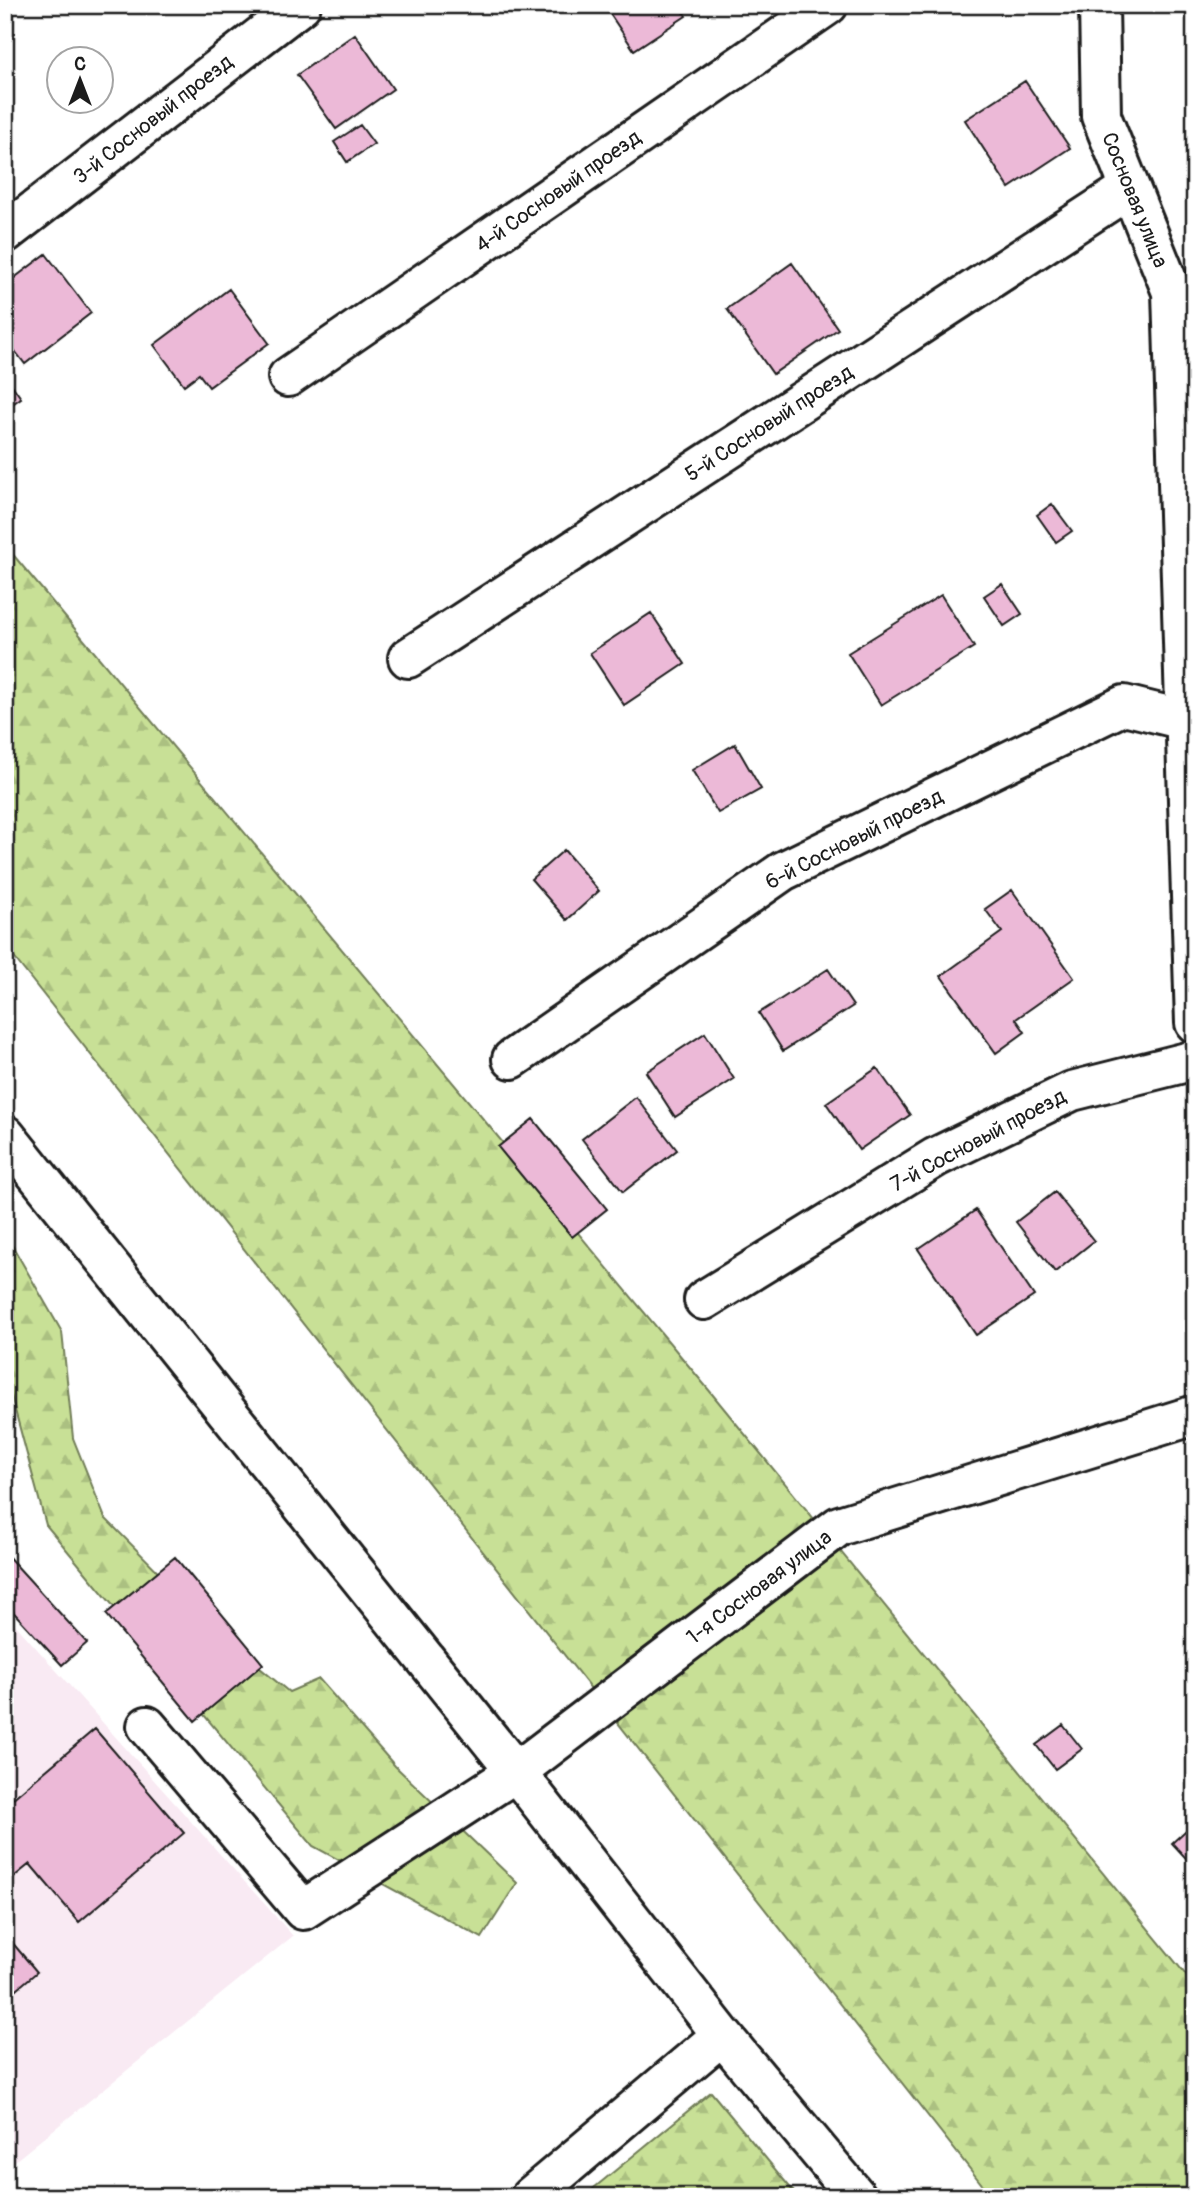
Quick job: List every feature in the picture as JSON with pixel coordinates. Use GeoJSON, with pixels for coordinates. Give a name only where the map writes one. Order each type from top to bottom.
{"type":"FeatureCollection","features":[{"type":"Feature","properties":{"kind":"street","name":"3-й Сосновый проезд"},"geometry":{"type":"LineString","coordinates":[[5,233],[301,5]]}},
{"type":"Feature","properties":{"kind":"street","name":"4-й Сосновый проезд"},"geometry":{"type":"LineString","coordinates":[[288,377],[828,5]]}},
{"type":"Feature","properties":{"kind":"street","name":"Сосновая улица"},"geometry":{"type":"LineString","coordinates":[[1095,15],[1101,116],[1172,292],[1185,399],[1185,720],[1195,1023]]}},
{"type":"Feature","properties":{"kind":"street","name":"5-й Сосновый проезд"},"geometry":{"type":"LineString","coordinates":[[408,658],[1130,188]]}},
{"type":"Feature","properties":{"kind":"street","name":"6-й Сосновый проезд"},"geometry":{"type":"LineString","coordinates":[[512,1059],[783,871],[1124,705],[1185,720]]}},
{"type":"Feature","properties":{"kind":"street","name":"7-й Сосновый проезд"},"geometry":{"type":"LineString","coordinates":[[704,1300],[936,1157],[1072,1091],[1195,1060]]}},
{"type":"Feature","properties":{"kind":"street"},"geometry":{"type":"LineString","coordinates":[[5,1135],[516,1772],[722,2035],[857,2197]]}},
{"type":"Feature","properties":{"kind":"street","name":"1-я Сосновая улица"},"geometry":{"type":"LineString","coordinates":[[147,1726],[303,1910],[516,1772],[839,1526],[1195,1415]]}},
{"type":"Feature","properties":{"kind":"street"},"geometry":{"type":"LineString","coordinates":[[530,2197],[722,2035]]}},
{"type":"Feature","properties":{"kind":"shaded area"},"geometry":{"type":"Polygon","coordinates":[[[5,1613],[293,1936],[5,2169],[5,1613]]]}},
{"type":"Feature","properties":{"kind":"green space"},"geometry":{"type":"Polygon","coordinates":[[[5,545],[708,1389],[1195,1986],[1195,2197],[992,2197],[5,946],[5,545]]]}},
{"type":"Feature","properties":{"kind":"green space"},"geometry":{"type":"Polygon","coordinates":[[[5,1233],[62,1332],[73,1438],[105,1518],[225,1639],[289,1692],[319,1679],[395,1766],[517,1883],[482,1938],[313,1846],[46,1525],[5,1373],[5,1233]]]}},
{"type":"Feature","properties":{"kind":"green space"},"geometry":{"type":"Polygon","coordinates":[[[711,2092],[798,2197],[583,2197],[711,2092]]]}},
{"type":"Feature","properties":{"kind":"building"},"geometry":{"type":"Polygon","coordinates":[[[604,5],[679,5],[686,16],[634,50],[604,5]]]}},
{"type":"Feature","properties":{"kind":"building"},"geometry":{"type":"Polygon","coordinates":[[[355,34],[393,89],[336,129],[297,75],[355,34]]]}},
{"type":"Feature","properties":{"kind":"building"},"geometry":{"type":"Polygon","coordinates":[[[1025,81],[1070,148],[1009,188],[965,120],[1025,81]]]}},
{"type":"Feature","properties":{"kind":"building"},"geometry":{"type":"Polygon","coordinates":[[[360,125],[374,144],[347,162],[334,142],[360,125]]]}},
{"type":"Feature","properties":{"kind":"building"},"geometry":{"type":"Polygon","coordinates":[[[46,254],[91,313],[25,364],[5,338],[5,315],[9,312],[5,307],[5,285],[46,254]]]}},
{"type":"Feature","properties":{"kind":"building"},"geometry":{"type":"Polygon","coordinates":[[[792,263],[838,329],[773,374],[727,309],[792,263]]]}},
{"type":"Feature","properties":{"kind":"building"},"geometry":{"type":"Polygon","coordinates":[[[229,289],[269,343],[209,387],[199,374],[184,385],[154,345],[229,289]]]}},
{"type":"Feature","properties":{"kind":"building"},"geometry":{"type":"Polygon","coordinates":[[[5,375],[21,398],[5,409],[5,375]]]}},
{"type":"Feature","properties":{"kind":"building"},"geometry":{"type":"Polygon","coordinates":[[[1052,504],[1072,531],[1056,542],[1037,515],[1052,504]]]}},
{"type":"Feature","properties":{"kind":"building"},"geometry":{"type":"Polygon","coordinates":[[[1002,584],[1022,614],[1004,626],[984,596],[1002,584]]]}},
{"type":"Feature","properties":{"kind":"building"},"geometry":{"type":"Polygon","coordinates":[[[941,595],[974,647],[881,705],[848,653],[941,595]]]}},
{"type":"Feature","properties":{"kind":"building"},"geometry":{"type":"Polygon","coordinates":[[[651,613],[685,664],[624,705],[590,653],[651,613]]]}},
{"type":"Feature","properties":{"kind":"building"},"geometry":{"type":"Polygon","coordinates":[[[735,744],[761,789],[718,813],[692,770],[735,744]]]}},
{"type":"Feature","properties":{"kind":"building"},"geometry":{"type":"Polygon","coordinates":[[[564,850],[599,891],[567,920],[531,879],[564,850]]]}},
{"type":"Feature","properties":{"kind":"building"},"geometry":{"type":"Polygon","coordinates":[[[1012,890],[1074,978],[1016,1019],[1025,1032],[996,1053],[941,976],[1002,932],[985,909],[1012,890]]]}},
{"type":"Feature","properties":{"kind":"building"},"geometry":{"type":"Polygon","coordinates":[[[828,969],[853,1006],[783,1051],[759,1013],[828,969]]]}},
{"type":"Feature","properties":{"kind":"building"},"geometry":{"type":"Polygon","coordinates":[[[705,1033],[734,1079],[675,1117],[646,1072],[705,1033]]]}},
{"type":"Feature","properties":{"kind":"building"},"geometry":{"type":"Polygon","coordinates":[[[877,1068],[910,1115],[859,1150],[826,1103],[877,1068]]]}},
{"type":"Feature","properties":{"kind":"building"},"geometry":{"type":"Polygon","coordinates":[[[636,1097],[677,1150],[623,1192],[582,1139],[636,1097]]]}},
{"type":"Feature","properties":{"kind":"building"},"geometry":{"type":"Polygon","coordinates":[[[533,1119],[607,1209],[572,1237],[498,1147],[533,1119]]]}},
{"type":"Feature","properties":{"kind":"building"},"geometry":{"type":"Polygon","coordinates":[[[1055,1192],[1094,1241],[1055,1272],[1016,1222],[1055,1192]]]}},
{"type":"Feature","properties":{"kind":"building"},"geometry":{"type":"Polygon","coordinates":[[[976,1210],[1034,1296],[976,1335],[918,1249],[976,1210]]]}},
{"type":"Feature","properties":{"kind":"building"},"geometry":{"type":"Polygon","coordinates":[[[5,1553],[87,1643],[62,1665],[5,1603],[5,1553]]]}},
{"type":"Feature","properties":{"kind":"building"},"geometry":{"type":"Polygon","coordinates":[[[175,1557],[263,1664],[195,1721],[106,1614],[175,1557]]]}},
{"type":"Feature","properties":{"kind":"building"},"geometry":{"type":"Polygon","coordinates":[[[1063,1725],[1082,1749],[1055,1769],[1036,1745],[1063,1725]]]}},
{"type":"Feature","properties":{"kind":"building"},"geometry":{"type":"Polygon","coordinates":[[[95,1729],[184,1833],[79,1922],[30,1864],[5,1884],[5,1847],[10,1843],[5,1838],[5,1805],[95,1729]]]}},
{"type":"Feature","properties":{"kind":"building"},"geometry":{"type":"Polygon","coordinates":[[[1195,1822],[1195,1868],[1172,1843],[1195,1822]]]}},
{"type":"Feature","properties":{"kind":"building"},"geometry":{"type":"Polygon","coordinates":[[[5,1934],[37,1972],[5,1999],[5,1934]]]}}]}
